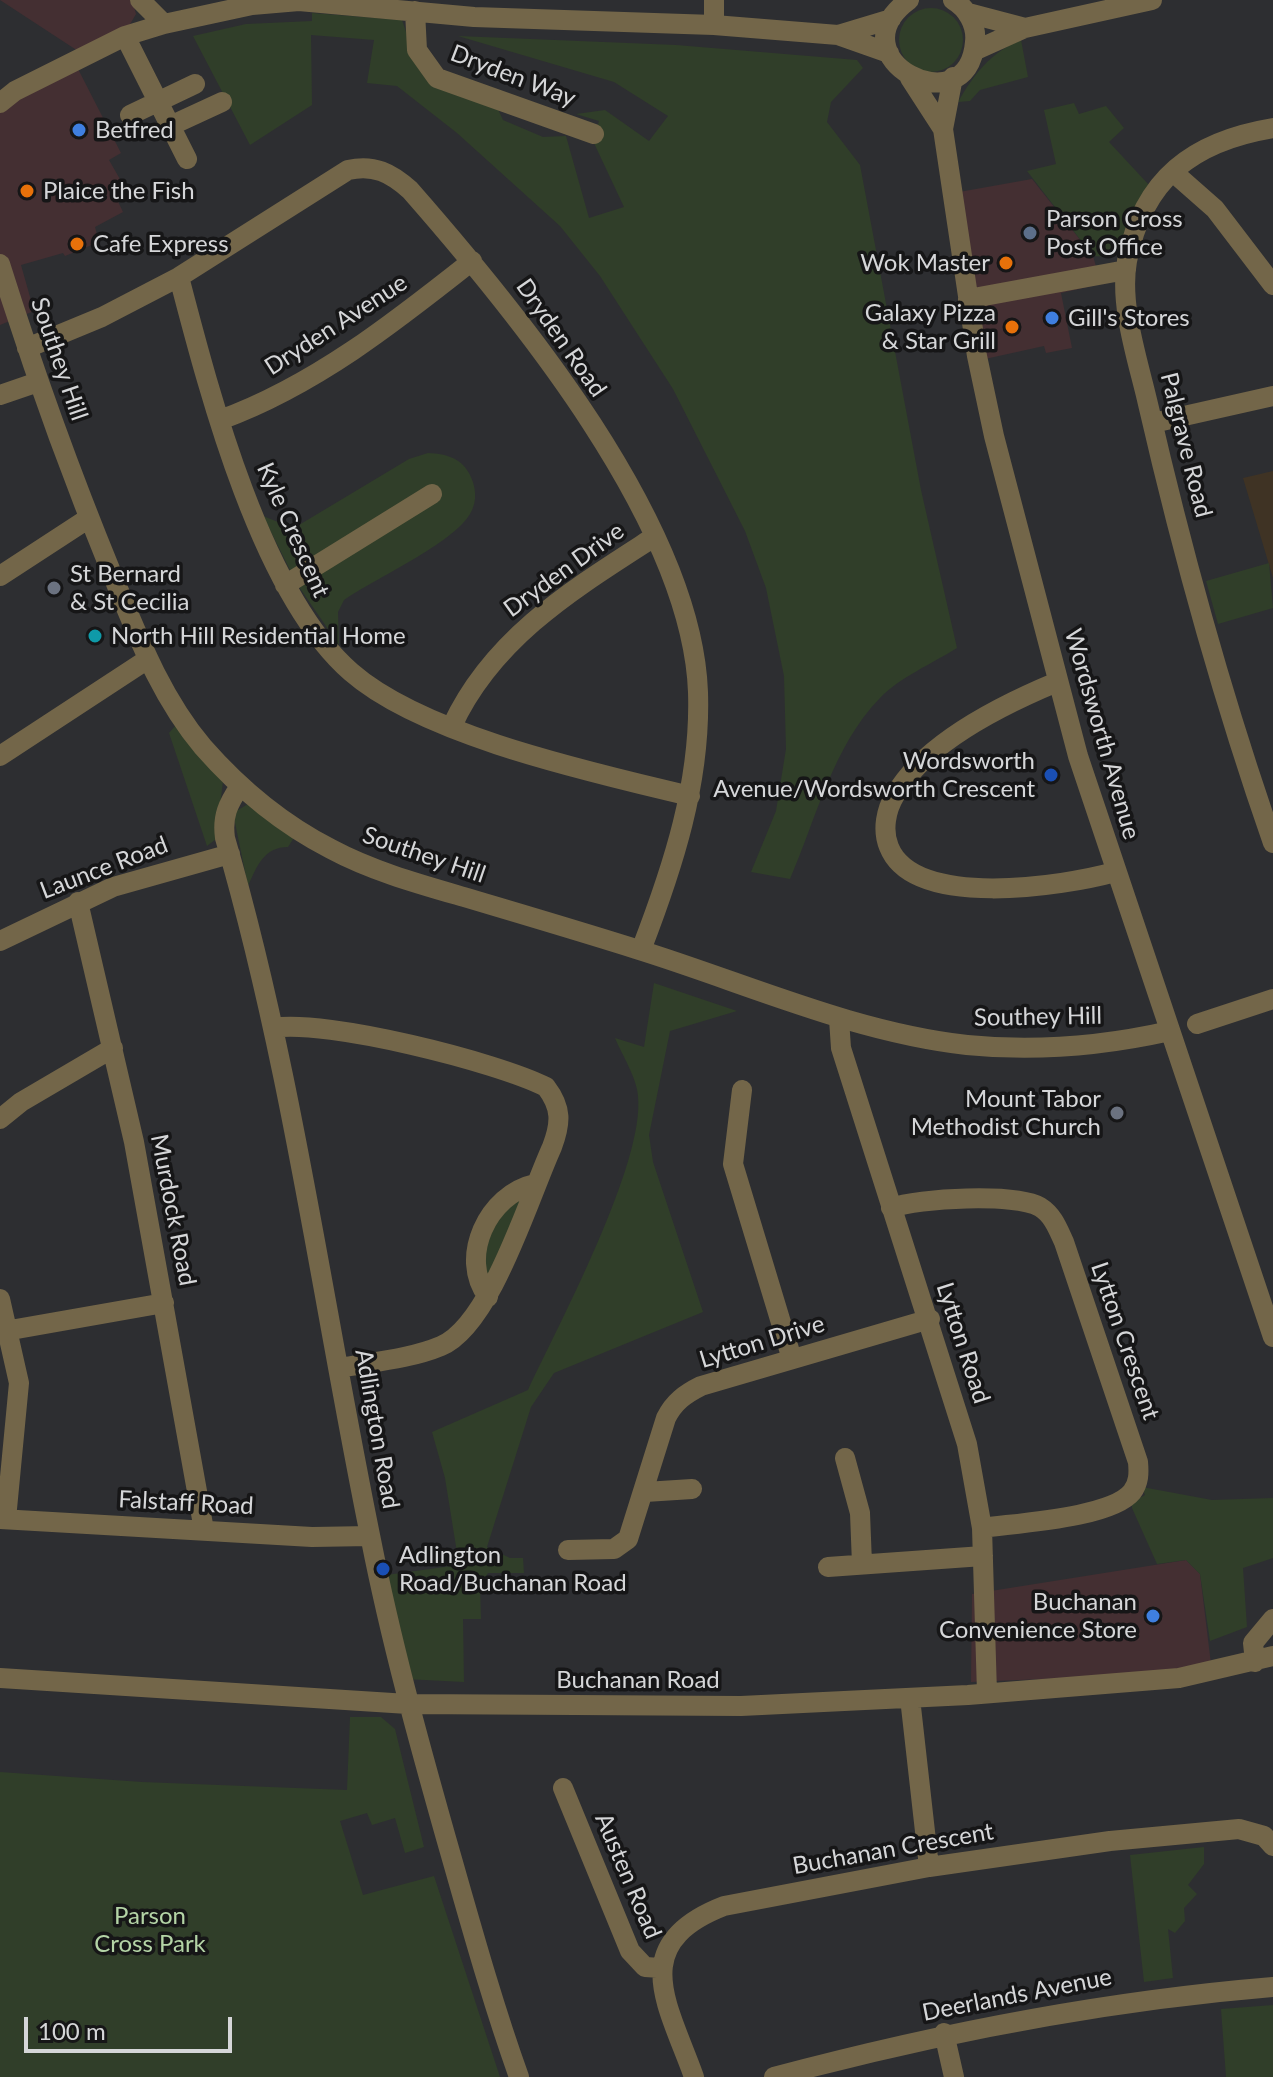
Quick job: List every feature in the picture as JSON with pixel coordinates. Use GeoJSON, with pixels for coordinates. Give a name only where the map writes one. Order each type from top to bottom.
{"type":"FeatureCollection","features":[{"type":"Feature","properties":{"kind":"street"},"geometry":{"type":"LineString","coordinates":[[140,0],[164,24]]}},
{"type":"Feature","properties":{"kind":"street"},"geometry":{"type":"LineString","coordinates":[[714,0],[714,25]]}},
{"type":"Feature","properties":{"kind":"street"},"geometry":{"type":"LineString","coordinates":[[974,51],[1025,28],[1152,0]]}},
{"type":"Feature","properties":{"kind":"street"},"geometry":{"type":"LineString","coordinates":[[5,96],[125,36],[164,24],[252,5],[299,1],[380,4],[415,11],[566,22],[714,25],[838,35],[889,53],[887,30],[901,6]]}},
{"type":"Feature","properties":{"kind":"street"},"geometry":{"type":"LineString","coordinates":[[838,35],[901,6]]}},
{"type":"Feature","properties":{"kind":"street"},"geometry":{"type":"LineString","coordinates":[[960,7],[1025,28]]}},
{"type":"Feature","properties":{"kind":"street"},"geometry":{"type":"LineString","coordinates":[[910,78],[939,82],[953,77],[968,64],[976,38],[960,7]]}},
{"type":"Feature","properties":{"kind":"street","name":"Dryden Way"},"geometry":{"type":"LineString","coordinates":[[415,11],[417,50],[437,78],[594,134]]}},
{"type":"Feature","properties":{"kind":"street"},"geometry":{"type":"LineString","coordinates":[[125,36],[187,159]]}},
{"type":"Feature","properties":{"kind":"street","name":"Wordsworth Avenue"},"geometry":{"type":"LineString","coordinates":[[889,53],[910,78],[943,129]]}},
{"type":"Feature","properties":{"kind":"street","name":"Wordsworth Avenue"},"geometry":{"type":"LineString","coordinates":[[953,77],[943,129],[968,299],[994,436],[1057,682],[1115,872],[1270,1315],[1273,1337]]}},
{"type":"Feature","properties":{"kind":"street"},"geometry":{"type":"LineString","coordinates":[[130,115],[195,84]]}},
{"type":"Feature","properties":{"kind":"street"},"geometry":{"type":"LineString","coordinates":[[170,126],[222,102]]}},
{"type":"Feature","properties":{"kind":"street","name":"Palgrave Road"},"geometry":{"type":"LineString","coordinates":[[1273,128],[1226,137],[1195,152],[1173,172],[1145,210],[1126,270],[1131,324],[1153,423],[1214,654],[1273,843]]}},
{"type":"Feature","properties":{"kind":"street","name":"Dryden Road"},"geometry":{"type":"LineString","coordinates":[[27,348],[102,317],[179,277],[270,223],[334,177],[363,167],[396,177],[472,261],[566,385],[628,485],[673,580],[694,656],[698,724],[690,796],[677,848],[641,950]]}},
{"type":"Feature","properties":{"kind":"street"},"geometry":{"type":"LineString","coordinates":[[1173,172],[1215,209],[1273,285]]}},
{"type":"Feature","properties":{"kind":"street","name":"Dryden Avenue"},"geometry":{"type":"LineString","coordinates":[[220,420],[295,385],[340,358],[472,261]]}},
{"type":"Feature","properties":{"kind":"street","name":"Southey Hill"},"geometry":{"type":"LineString","coordinates":[[0,264],[38,382],[89,518],[148,659],[179,716],[240,786],[306,834],[369,866],[641,950],[839,1019],[930,1039],[1019,1048],[1093,1045],[1170,1031]]}},
{"type":"Feature","properties":{"kind":"street"},"geometry":{"type":"LineString","coordinates":[[968,299],[1126,270]]}},
{"type":"Feature","properties":{"kind":"street","name":"Kyle Crescent"},"geometry":{"type":"LineString","coordinates":[[179,277],[220,420],[241,480],[285,585],[311,628],[353,674],[397,703],[452,726],[560,763],[690,796]]}},
{"type":"Feature","properties":{"kind":"street"},"geometry":{"type":"LineString","coordinates":[[0,395],[38,382]]}},
{"type":"Feature","properties":{"kind":"street"},"geometry":{"type":"LineString","coordinates":[[1153,423],[1273,396]]}},
{"type":"Feature","properties":{"kind":"street"},"geometry":{"type":"LineString","coordinates":[[285,585],[432,494]]}},
{"type":"Feature","properties":{"kind":"street"},"geometry":{"type":"LineString","coordinates":[[0,576],[89,518]]}},
{"type":"Feature","properties":{"kind":"street","name":"Dryden Drive"},"geometry":{"type":"LineString","coordinates":[[452,726],[484,672],[511,642],[558,600],[654,537]]}},
{"type":"Feature","properties":{"kind":"street"},"geometry":{"type":"LineString","coordinates":[[0,756],[148,659]]}},
{"type":"Feature","properties":{"kind":"street"},"geometry":{"type":"LineString","coordinates":[[1057,682],[1016,700],[950,740],[895,793],[888,811],[885,836],[899,865],[910,873],[950,884],[1021,888],[1115,872]]}},
{"type":"Feature","properties":{"kind":"street","name":"Adlington Road"},"geometry":{"type":"LineString","coordinates":[[240,786],[228,805],[223,822],[273,1028],[309,1199],[370,1536],[408,1704],[464,1901],[519,2077]]}},
{"type":"Feature","properties":{"kind":"street","name":"Launce Road"},"geometry":{"type":"LineString","coordinates":[[0,941],[78,902],[152,874],[230,854]]}},
{"type":"Feature","properties":{"kind":"street","name":"Murdock Road"},"geometry":{"type":"LineString","coordinates":[[78,902],[113,1048],[164,1303],[204,1530]]}},
{"type":"Feature","properties":{"kind":"street"},"geometry":{"type":"LineString","coordinates":[[1197,1024],[1273,999]]}},
{"type":"Feature","properties":{"kind":"street","name":"Lytton Road"},"geometry":{"type":"LineString","coordinates":[[839,1019],[841,1048],[891,1208],[930,1319],[967,1444],[982,1528],[987,1693]]}},
{"type":"Feature","properties":{"kind":"street"},"geometry":{"type":"LineString","coordinates":[[273,1028],[308,1028],[433,1050],[546,1087],[560,1113],[559,1127],[488,1297],[470,1325],[443,1345],[339,1368]]}},
{"type":"Feature","properties":{"kind":"street"},"geometry":{"type":"LineString","coordinates":[[0,1119],[21,1102],[113,1048]]}},
{"type":"Feature","properties":{"kind":"street"},"geometry":{"type":"LineString","coordinates":[[742,1090],[733,1164],[792,1359]]}},
{"type":"Feature","properties":{"kind":"street"},"geometry":{"type":"LineString","coordinates":[[488,1297],[479,1285],[475,1264],[482,1230],[508,1197],[535,1184]]}},
{"type":"Feature","properties":{"kind":"street","name":"Lytton Crescent"},"geometry":{"type":"LineString","coordinates":[[891,1208],[910,1202],[947,1200],[1026,1201],[1043,1209],[1055,1221],[1138,1462],[1139,1478],[1131,1493],[1119,1503],[1098,1510],[982,1528]]}},
{"type":"Feature","properties":{"kind":"street"},"geometry":{"type":"LineString","coordinates":[[0,1299],[4,1331],[19,1383],[3,1519]]}},
{"type":"Feature","properties":{"kind":"street"},"geometry":{"type":"LineString","coordinates":[[4,1331],[164,1303]]}},
{"type":"Feature","properties":{"kind":"street","name":"Lytton Drive"},"geometry":{"type":"LineString","coordinates":[[568,1550],[614,1549],[623,1545],[633,1529],[672,1406],[701,1386],[930,1319]]}},
{"type":"Feature","properties":{"kind":"street"},"geometry":{"type":"LineString","coordinates":[[845,1458],[860,1513],[862,1564]]}},
{"type":"Feature","properties":{"kind":"street"},"geometry":{"type":"LineString","coordinates":[[645,1492],[692,1489]]}},
{"type":"Feature","properties":{"kind":"street","name":"Falstaff Road"},"geometry":{"type":"LineString","coordinates":[[3,1519],[312,1537],[370,1536]]}},
{"type":"Feature","properties":{"kind":"street"},"geometry":{"type":"LineString","coordinates":[[828,1567],[983,1556]]}},
{"type":"Feature","properties":{"kind":"street"},"geometry":{"type":"LineString","coordinates":[[1264,1659],[1253,1643],[1273,1619]]}},
{"type":"Feature","properties":{"kind":"street","name":"Buchanan Road"},"geometry":{"type":"LineString","coordinates":[[0,1678],[408,1704],[727,1706],[910,1698],[1179,1678],[1264,1659]]}},
{"type":"Feature","properties":{"kind":"street"},"geometry":{"type":"LineString","coordinates":[[910,1698],[929,1867]]}},
{"type":"Feature","properties":{"kind":"street","name":"Austen Road"},"geometry":{"type":"LineString","coordinates":[[563,1788],[630,1951],[645,1967],[661,1968]]}},
{"type":"Feature","properties":{"kind":"street","name":"Buchanan Crescent"},"geometry":{"type":"LineString","coordinates":[[661,1968],[669,1945],[688,1924],[724,1906],[929,1867],[1110,1841],[1239,1829],[1264,1836],[1273,1846]]}},
{"type":"Feature","properties":{"kind":"street"},"geometry":{"type":"LineString","coordinates":[[661,1968],[662,1986],[694,2077]]}},
{"type":"Feature","properties":{"kind":"street","name":"Deerlands Avenue"},"geometry":{"type":"LineString","coordinates":[[774,2077],[944,2033],[1113,2002],[1273,1987]]}},
{"type":"Feature","properties":{"kind":"street"},"geometry":{"type":"LineString","coordinates":[[944,2033],[954,2077]]}},
{"type":"Feature","properties":{"kind":"shaded area"},"geometry":{"type":"Polygon","coordinates":[[[0,0],[132,0],[136,14],[129,26],[78,51],[0,0]]]}},
{"type":"Feature","properties":{"kind":"shaded area"},"geometry":{"type":"Polygon","coordinates":[[[77,67],[121,153],[109,160],[125,188],[114,193],[123,212],[95,227],[99,242],[65,256],[63,253],[21,265],[34,311],[0,325],[0,107],[77,67]]]}},
{"type":"Feature","properties":{"kind":"shaded area"},"geometry":{"type":"Polygon","coordinates":[[[1032,179],[1093,256],[1101,284],[1061,293],[1072,348],[1046,353],[1044,346],[985,359],[959,192],[1032,179]]]}},
{"type":"Feature","properties":{"kind":"shaded area"},"geometry":{"type":"Polygon","coordinates":[[[1273,471],[1273,578],[1243,478],[1273,471]]]}},
{"type":"Feature","properties":{"kind":"shaded area"},"geometry":{"type":"Polygon","coordinates":[[[1186,1560],[1200,1574],[1212,1672],[971,1682],[972,1594],[1186,1560]]]}},
{"type":"Feature","properties":{"kind":"green space"},"geometry":{"type":"Polygon","coordinates":[[[925,8],[937,8],[954,17],[961,28],[961,52],[954,63],[937,72],[925,72],[913,67],[904,58],[899,46],[899,34],[904,22],[913,13],[925,8]]]}},
{"type":"Feature","properties":{"kind":"green space"},"geometry":{"type":"Polygon","coordinates":[[[312,13],[402,20],[418,67],[497,107],[503,120],[543,137],[566,136],[589,218],[624,207],[593,141],[599,121],[576,114],[605,110],[649,141],[668,116],[614,82],[458,36],[676,45],[857,60],[863,68],[831,102],[827,122],[860,165],[921,490],[957,648],[897,684],[864,717],[827,784],[790,879],[751,872],[776,811],[786,749],[784,676],[766,588],[745,531],[673,389],[600,276],[560,226],[457,133],[397,86],[367,83],[374,40],[311,35],[312,105],[250,145],[193,36],[246,24],[312,21],[312,13]]]}},
{"type":"Feature","properties":{"kind":"green space"},"geometry":{"type":"Polygon","coordinates":[[[1021,40],[1028,77],[980,90],[970,101],[958,102],[984,65],[1000,51],[1021,40]]]}},
{"type":"Feature","properties":{"kind":"green space"},"geometry":{"type":"Polygon","coordinates":[[[1074,103],[1079,114],[1106,106],[1124,128],[1109,142],[1149,185],[1117,252],[1108,257],[1093,256],[1027,171],[1056,164],[1044,110],[1074,103]]]}},
{"type":"Feature","properties":{"kind":"green space"},"geometry":{"type":"Polygon","coordinates":[[[428,453],[452,457],[461,463],[475,488],[473,509],[447,537],[344,600],[338,612],[339,645],[297,584],[263,516],[283,524],[299,525],[409,459],[428,453]]]}},
{"type":"Feature","properties":{"kind":"green space"},"geometry":{"type":"Polygon","coordinates":[[[1269,563],[1273,608],[1218,624],[1206,581],[1269,563]]]}},
{"type":"Feature","properties":{"kind":"green space"},"geometry":{"type":"Polygon","coordinates":[[[176,725],[223,781],[216,839],[207,846],[169,733],[176,725]]]}},
{"type":"Feature","properties":{"kind":"green space"},"geometry":{"type":"Polygon","coordinates":[[[248,804],[295,836],[288,847],[273,850],[262,859],[248,886],[233,813],[248,804]]]}},
{"type":"Feature","properties":{"kind":"green space"},"geometry":{"type":"Polygon","coordinates":[[[654,983],[737,1011],[670,1031],[649,1135],[653,1162],[703,1312],[554,1373],[531,1407],[487,1547],[510,1558],[523,1558],[524,1573],[488,1573],[480,1587],[481,1619],[463,1619],[464,1682],[405,1679],[379,1576],[459,1565],[445,1478],[432,1432],[528,1390],[597,1243],[628,1161],[637,1125],[638,1096],[632,1074],[615,1038],[644,1047],[654,983]]]}},
{"type":"Feature","properties":{"kind":"green space"},"geometry":{"type":"Polygon","coordinates":[[[525,1195],[486,1284],[479,1269],[492,1219],[525,1195]]]}},
{"type":"Feature","properties":{"kind":"green space"},"geometry":{"type":"Polygon","coordinates":[[[1142,1487],[1212,1500],[1273,1498],[1273,1558],[1243,1568],[1247,1627],[1210,1641],[1200,1574],[1186,1560],[1157,1564],[1132,1508],[1132,1502],[1145,1495],[1142,1487]]]}},
{"type":"Feature","properties":{"kind":"green space","name":"Parson Cross Park"},"geometry":{"type":"Polygon","coordinates":[[[350,1717],[381,1717],[395,1729],[424,1847],[405,1853],[395,1818],[372,1825],[367,1813],[340,1821],[363,1895],[434,1876],[500,2077],[0,2077],[0,1772],[142,1782],[347,1790],[350,1717]]]}},
{"type":"Feature","properties":{"kind":"green space"},"geometry":{"type":"Polygon","coordinates":[[[1204,1847],[1204,1864],[1188,1885],[1197,1894],[1184,1908],[1185,1921],[1175,1933],[1168,1929],[1173,1978],[1144,1982],[1130,1855],[1204,1847]]]}},
{"type":"Feature","properties":{"kind":"green space"},"geometry":{"type":"Polygon","coordinates":[[[1273,2005],[1273,2077],[1226,2077],[1221,2009],[1273,2005]]]}},
{"type":"Feature","properties":{"kind":"place","name":"Betfred"},"geometry":{"type":"Point","coordinates":[79,130]}},
{"type":"Feature","properties":{"kind":"place","name":"Plaice the Fish"},"geometry":{"type":"Point","coordinates":[27,191]}},
{"type":"Feature","properties":{"kind":"place","name":"Parson Cross Post Office"},"geometry":{"type":"Point","coordinates":[1030,233]}},
{"type":"Feature","properties":{"kind":"place","name":"Cafe Express"},"geometry":{"type":"Point","coordinates":[77,244]}},
{"type":"Feature","properties":{"kind":"place","name":"Wok Master"},"geometry":{"type":"Point","coordinates":[1006,263]}},
{"type":"Feature","properties":{"kind":"place","name":"Gill's Stores"},"geometry":{"type":"Point","coordinates":[1052,318]}},
{"type":"Feature","properties":{"kind":"place","name":"Galaxy Pizza & Star Grill"},"geometry":{"type":"Point","coordinates":[1012,327]}},
{"type":"Feature","properties":{"kind":"place","name":"St Bernard & St Cecilia"},"geometry":{"type":"Point","coordinates":[54,588]}},
{"type":"Feature","properties":{"kind":"place","name":"North Hill Residential Home"},"geometry":{"type":"Point","coordinates":[95,636]}},
{"type":"Feature","properties":{"kind":"place","name":"Wordsworth Avenue/Wordsworth Crescent"},"geometry":{"type":"Point","coordinates":[1051,775]}},
{"type":"Feature","properties":{"kind":"place","name":"Mount Tabor Methodist Church"},"geometry":{"type":"Point","coordinates":[1117,1113]}},
{"type":"Feature","properties":{"kind":"place","name":"Adlington Road/Buchanan Road"},"geometry":{"type":"Point","coordinates":[383,1569]}},
{"type":"Feature","properties":{"kind":"place","name":"Buchanan Convenience Store"},"geometry":{"type":"Point","coordinates":[1153,1616]}}]}
